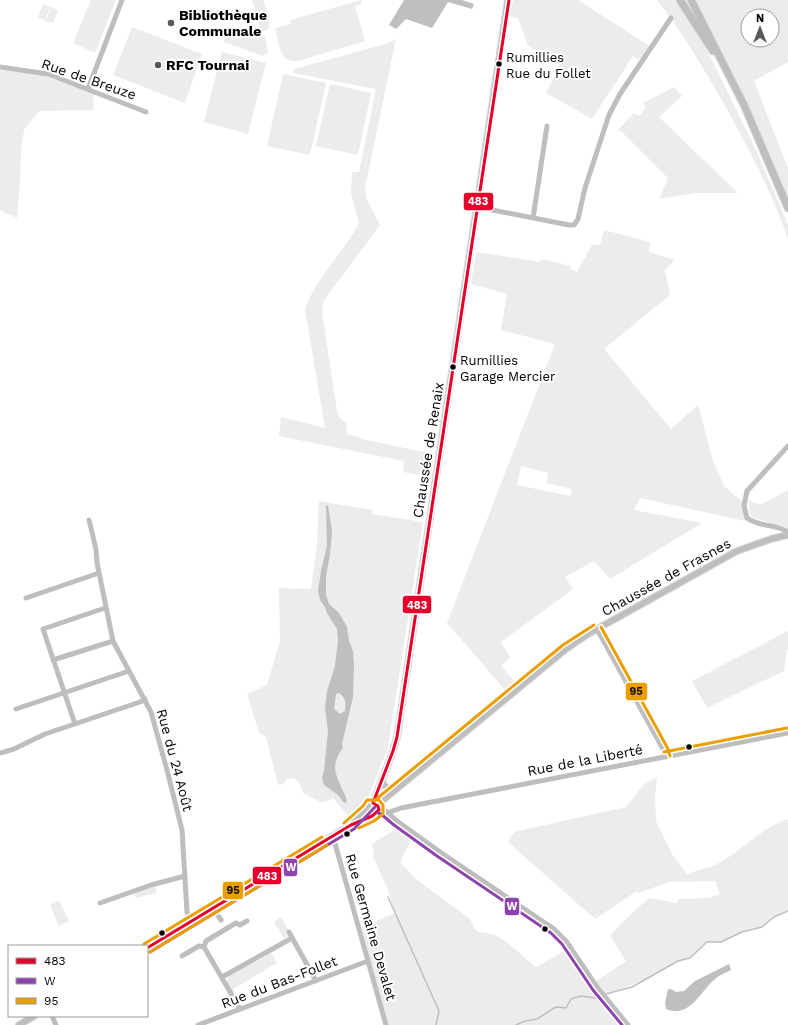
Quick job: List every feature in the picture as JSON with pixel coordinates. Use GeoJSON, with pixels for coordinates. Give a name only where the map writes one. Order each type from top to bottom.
{"type":"FeatureCollection","features":[{"type":"Feature","properties":{"kind":"highway"},"geometry":{"type":"LineString","coordinates":[[680,0],[690,13],[711,49],[720,58]]}},
{"type":"Feature","properties":{"kind":"highway"},"geometry":{"type":"LineString","coordinates":[[691,0],[744,105],[788,208]]}},
{"type":"Feature","properties":{"kind":"main road","name":"Chaussée de Renaix"},"geometry":{"type":"LineString","coordinates":[[376,809],[376,795],[382,782],[397,737],[508,1]]}},
{"type":"Feature","properties":{"kind":"main road","name":"Chaussée de Frasnes"},"geometry":{"type":"LineString","coordinates":[[376,809],[400,786],[562,652],[597,629],[737,551],[788,533]]}},
{"type":"Feature","properties":{"kind":"main road"},"geometry":{"type":"LineString","coordinates":[[382,782],[386,788],[390,790],[400,786]]}},
{"type":"Feature","properties":{"kind":"main road"},"geometry":{"type":"LineString","coordinates":[[148,947],[332,836],[351,825],[369,818],[376,809],[369,805],[351,825]]}},
{"type":"Feature","properties":{"kind":"main road"},"geometry":{"type":"LineString","coordinates":[[19,1025],[32,1017]]}},
{"type":"Feature","properties":{"kind":"street"},"geometry":{"type":"LineString","coordinates":[[88,89],[122,0]]}},
{"type":"Feature","properties":{"kind":"street"},"geometry":{"type":"LineString","coordinates":[[477,207],[569,225],[574,224],[578,219],[585,188],[609,115],[620,94],[671,18]]}},
{"type":"Feature","properties":{"kind":"street","name":"Rue de Breuze"},"geometry":{"type":"LineString","coordinates":[[0,68],[42,73],[146,112]]}},
{"type":"Feature","properties":{"kind":"street"},"geometry":{"type":"LineString","coordinates":[[533,218],[547,126]]}},
{"type":"Feature","properties":{"kind":"street"},"geometry":{"type":"LineString","coordinates":[[788,446],[747,491],[744,506],[747,518],[752,522],[783,529],[788,533]]}},
{"type":"Feature","properties":{"kind":"street","name":"Rue du 24 Août"},"geometry":{"type":"LineString","coordinates":[[88,520],[96,549],[105,608],[113,640],[151,712],[155,725],[182,830],[187,912],[192,921]]}},
{"type":"Feature","properties":{"kind":"street"},"geometry":{"type":"LineString","coordinates":[[26,598],[99,573]]}},
{"type":"Feature","properties":{"kind":"street"},"geometry":{"type":"LineString","coordinates":[[75,724],[43,628],[105,608]]}},
{"type":"Feature","properties":{"kind":"street"},"geometry":{"type":"LineString","coordinates":[[597,629],[663,749],[665,756]]}},
{"type":"Feature","properties":{"kind":"street"},"geometry":{"type":"LineString","coordinates":[[53,660],[113,640]]}},
{"type":"Feature","properties":{"kind":"street"},"geometry":{"type":"LineString","coordinates":[[16,709],[129,671]]}},
{"type":"Feature","properties":{"kind":"street"},"geometry":{"type":"LineString","coordinates":[[0,753],[14,749],[45,734],[133,705],[144,699]]}},
{"type":"Feature","properties":{"kind":"street","name":"Rue de la Liberté"},"geometry":{"type":"LineString","coordinates":[[387,814],[401,808],[788,733]]}},
{"type":"Feature","properties":{"kind":"street"},"geometry":{"type":"LineString","coordinates":[[376,809],[387,814],[440,852],[554,929],[566,941],[596,987],[628,1025]]}},
{"type":"Feature","properties":{"kind":"street","name":"Rue Germaine Devalet"},"geometry":{"type":"LineString","coordinates":[[332,836],[386,1025]]}},
{"type":"Feature","properties":{"kind":"street"},"geometry":{"type":"LineString","coordinates":[[100,903],[151,885],[185,876]]}},
{"type":"Feature","properties":{"kind":"street"},"geometry":{"type":"LineString","coordinates":[[213,908],[221,920]]}},
{"type":"Feature","properties":{"kind":"street"},"geometry":{"type":"LineString","coordinates":[[240,1009],[204,947],[206,941],[226,928],[236,924],[240,925],[247,921]]}},
{"type":"Feature","properties":{"kind":"street"},"geometry":{"type":"LineString","coordinates":[[289,932],[316,981]]}},
{"type":"Feature","properties":{"kind":"street"},"geometry":{"type":"LineString","coordinates":[[222,977],[292,938]]}},
{"type":"Feature","properties":{"kind":"street"},"geometry":{"type":"LineString","coordinates":[[182,956],[199,946],[204,947]]}},
{"type":"Feature","properties":{"kind":"street","name":"Rue du Bas-Follet"},"geometry":{"type":"LineString","coordinates":[[198,1025],[368,961]]}},
{"type":"Feature","properties":{"kind":"shaded area"},"geometry":{"type":"Polygon","coordinates":[[[91,0],[116,0],[95,53],[73,43],[91,0]]]}},
{"type":"Feature","properties":{"kind":"shaded area"},"geometry":{"type":"Polygon","coordinates":[[[252,0],[263,0],[269,16],[269,28],[266,31],[261,31],[252,0]]]}},
{"type":"Feature","properties":{"kind":"shaded area"},"geometry":{"type":"Polygon","coordinates":[[[361,0],[362,4],[355,6],[365,41],[298,61],[292,61],[283,56],[275,28],[291,24],[290,20],[361,0]]]}},
{"type":"Feature","properties":{"kind":"shaded area"},"geometry":{"type":"Polygon","coordinates":[[[404,0],[462,0],[474,4],[472,9],[448,2],[432,28],[406,19],[396,29],[389,25],[404,0]]]}},
{"type":"Feature","properties":{"kind":"shaded area"},"geometry":{"type":"Polygon","coordinates":[[[513,0],[578,0],[651,47],[642,61],[633,56],[592,119],[546,93],[560,65],[528,46],[518,18],[510,16],[513,0]]]}},
{"type":"Feature","properties":{"kind":"shaded area"},"geometry":{"type":"Polygon","coordinates":[[[657,0],[675,0],[696,31],[711,58],[756,150],[788,224],[788,239],[766,185],[730,114],[690,48],[657,0]]]}},
{"type":"Feature","properties":{"kind":"shaded area"},"geometry":{"type":"Polygon","coordinates":[[[695,0],[788,0],[788,62],[754,81],[788,168],[788,200],[742,92],[695,0]]]}},
{"type":"Feature","properties":{"kind":"shaded area"},"geometry":{"type":"Polygon","coordinates":[[[43,4],[50,7],[45,20],[38,17],[43,4]]]}},
{"type":"Feature","properties":{"kind":"shaded area"},"geometry":{"type":"Polygon","coordinates":[[[51,7],[58,10],[53,23],[46,21],[51,7]]]}},
{"type":"Feature","properties":{"kind":"shaded area","name":"RFC Tournai"},"geometry":{"type":"Polygon","coordinates":[[[132,27],[202,54],[185,103],[113,75],[132,27]]]}},
{"type":"Feature","properties":{"kind":"shaded area"},"geometry":{"type":"Polygon","coordinates":[[[226,29],[265,36],[268,53],[262,56],[224,42],[226,29]]]}},
{"type":"Feature","properties":{"kind":"shaded area"},"geometry":{"type":"Polygon","coordinates":[[[396,39],[365,188],[366,198],[380,225],[327,296],[323,303],[322,312],[337,411],[339,417],[347,424],[346,433],[366,440],[434,454],[431,477],[403,472],[404,461],[279,436],[281,417],[325,428],[305,309],[316,286],[346,245],[359,223],[351,193],[352,172],[359,172],[376,89],[293,73],[294,69],[386,44],[396,39]]]}},
{"type":"Feature","properties":{"kind":"shaded area"},"geometry":{"type":"Polygon","coordinates":[[[222,52],[266,63],[248,134],[204,122],[222,52]]]}},
{"type":"Feature","properties":{"kind":"shaded area"},"geometry":{"type":"Polygon","coordinates":[[[0,70],[42,75],[94,94],[93,110],[39,111],[24,130],[21,151],[17,218],[0,210],[0,70]]]}},
{"type":"Feature","properties":{"kind":"shaded area"},"geometry":{"type":"Polygon","coordinates":[[[283,74],[326,83],[310,155],[267,146],[283,74]]]}},
{"type":"Feature","properties":{"kind":"shaded area"},"geometry":{"type":"Polygon","coordinates":[[[330,84],[371,93],[358,155],[316,146],[330,84]]]}},
{"type":"Feature","properties":{"kind":"shaded area"},"geometry":{"type":"Polygon","coordinates":[[[674,87],[682,96],[659,117],[738,193],[696,193],[659,199],[668,178],[622,132],[618,130],[634,113],[640,116],[646,107],[643,103],[674,87]]]}},
{"type":"Feature","properties":{"kind":"shaded area"},"geometry":{"type":"Polygon","coordinates":[[[604,230],[650,242],[649,252],[675,260],[665,270],[670,295],[604,349],[671,429],[698,405],[713,461],[725,487],[742,501],[745,521],[640,498],[634,510],[702,523],[610,579],[594,561],[565,577],[573,589],[501,642],[510,657],[501,666],[517,684],[507,692],[447,623],[555,344],[501,330],[507,294],[471,284],[476,252],[540,262],[541,259],[571,266],[570,269],[577,272],[592,245],[600,245],[604,230]],[[521,466],[517,485],[570,496],[572,489],[547,483],[548,473],[521,466]]]}},
{"type":"Feature","properties":{"kind":"shaded area"},"geometry":{"type":"Polygon","coordinates":[[[788,490],[788,528],[751,517],[749,500],[760,505],[788,490]]]}},
{"type":"Feature","properties":{"kind":"shaded area"},"geometry":{"type":"Polygon","coordinates":[[[319,501],[372,510],[372,514],[423,522],[388,747],[368,798],[359,808],[358,813],[350,818],[333,798],[322,803],[303,793],[299,782],[294,778],[286,780],[283,784],[278,785],[266,737],[259,733],[247,694],[267,685],[280,641],[279,588],[311,589],[317,544],[319,501]]]}},
{"type":"Feature","properties":{"kind":"shaded area"},"geometry":{"type":"Polygon","coordinates":[[[326,505],[328,506],[332,531],[326,576],[326,595],[329,604],[339,613],[347,627],[349,641],[353,651],[354,666],[353,697],[342,744],[343,748],[339,753],[335,768],[347,802],[344,803],[338,795],[324,785],[322,778],[328,731],[325,708],[327,691],[335,666],[338,640],[337,629],[320,600],[318,591],[327,546],[326,505]],[[339,693],[336,694],[334,709],[340,714],[345,711],[345,701],[339,693]]]}},
{"type":"Feature","properties":{"kind":"shaded area"},"geometry":{"type":"Polygon","coordinates":[[[788,631],[788,649],[784,671],[707,708],[692,681],[788,631]]]}},
{"type":"Feature","properties":{"kind":"shaded area"},"geometry":{"type":"Polygon","coordinates":[[[657,777],[655,796],[656,821],[672,854],[687,874],[719,863],[770,827],[788,819],[788,910],[774,917],[762,927],[740,933],[721,942],[707,942],[690,958],[678,961],[644,980],[603,996],[595,982],[626,961],[610,936],[623,921],[649,898],[677,903],[678,899],[709,898],[720,894],[715,881],[670,882],[638,893],[637,891],[595,919],[508,842],[514,832],[626,807],[645,783],[657,777]]]}},
{"type":"Feature","properties":{"kind":"shaded area"},"geometry":{"type":"Polygon","coordinates":[[[399,829],[410,841],[401,863],[417,880],[470,919],[476,931],[492,934],[502,939],[536,967],[564,951],[624,1025],[387,1025],[362,927],[395,913],[387,887],[373,857],[374,852],[372,846],[373,843],[399,829]]]}},
{"type":"Feature","properties":{"kind":"shaded area"},"geometry":{"type":"Polygon","coordinates":[[[155,886],[157,893],[136,898],[134,893],[155,886]]]}},
{"type":"Feature","properties":{"kind":"shaded area"},"geometry":{"type":"Polygon","coordinates":[[[59,901],[69,921],[59,926],[50,905],[59,901]]]}},
{"type":"Feature","properties":{"kind":"shaded area"},"geometry":{"type":"Polygon","coordinates":[[[281,917],[289,931],[286,933],[288,936],[284,939],[274,922],[281,917]]]}},
{"type":"Feature","properties":{"kind":"shaded area"},"geometry":{"type":"Polygon","coordinates":[[[282,947],[271,953],[277,963],[233,989],[241,1004],[227,983],[228,976],[282,947]]]}},
{"type":"Feature","properties":{"kind":"shaded area"},"geometry":{"type":"Polygon","coordinates":[[[729,964],[731,970],[721,975],[710,984],[694,1003],[681,1010],[674,1011],[666,1009],[665,1003],[668,989],[674,990],[675,992],[684,991],[695,981],[729,964]]]}},
{"type":"Feature","properties":{"kind":"waterway"},"geometry":{"type":"LineString","coordinates":[[388,897],[439,1011],[436,1025]]}},
{"type":"Feature","properties":{"kind":"waterway"},"geometry":{"type":"LineString","coordinates":[[606,994],[632,987],[678,961],[690,958],[707,942],[721,942],[742,932],[762,927],[774,917],[788,911]]}},
{"type":"Feature","properties":{"kind":"waterway"},"geometry":{"type":"LineString","coordinates":[[516,1025],[525,1021],[537,1019],[554,1008],[566,1008],[571,999],[581,996],[600,998]]}},
{"type":"Feature","properties":{"kind":"transit line","name":"483"},"geometry":{"type":"LineString","coordinates":[[373,803],[397,737],[509,0]]}},
{"type":"Feature","properties":{"kind":"transit line","name":"95"},"geometry":{"type":"LineString","coordinates":[[374,801],[563,645],[594,625]]}},
{"type":"Feature","properties":{"kind":"transit line","name":"95"},"geometry":{"type":"LineString","coordinates":[[601,627],[667,747],[670,756]]}},
{"type":"Feature","properties":{"kind":"transit line","name":"95"},"geometry":{"type":"LineString","coordinates":[[664,752],[787,728]]}},
{"type":"Feature","properties":{"kind":"transit line","name":"95"},"geometry":{"type":"LineString","coordinates":[[344,823],[363,806],[367,800],[379,800],[383,805],[383,814],[374,821],[359,828]]}},
{"type":"Feature","properties":{"kind":"transit line","name":"483"},"geometry":{"type":"LineString","coordinates":[[148,947],[351,825],[372,816],[379,810],[378,806],[373,803]]}},
{"type":"Feature","properties":{"kind":"transit line","name":"W"},"geometry":{"type":"LineString","coordinates":[[150,952],[354,829],[375,807]]}},
{"type":"Feature","properties":{"kind":"transit line","name":"W"},"geometry":{"type":"LineString","coordinates":[[378,813],[437,856],[551,933],[562,944],[593,990],[622,1025]]}},
{"type":"Feature","properties":{"kind":"transit line","name":"95"},"geometry":{"type":"LineString","coordinates":[[144,944],[322,837]]}},
{"type":"Feature","properties":{"kind":"transit line","name":"95"},"geometry":{"type":"LineString","coordinates":[[150,952],[327,845]]}},
{"type":"Feature","properties":{"kind":"place","name":"Bibliothèque Communale"},"geometry":{"type":"Point","coordinates":[171,23]}},
{"type":"Feature","properties":{"kind":"place","name":"Rumillies Rue du Follet"},"geometry":{"type":"Point","coordinates":[499,64]}},
{"type":"Feature","properties":{"kind":"place","name":"RFC Tournai"},"geometry":{"type":"Point","coordinates":[158,65]}},
{"type":"Feature","properties":{"kind":"place","name":"Rumillies Garage Mercier"},"geometry":{"type":"Point","coordinates":[453,367]}}]}
